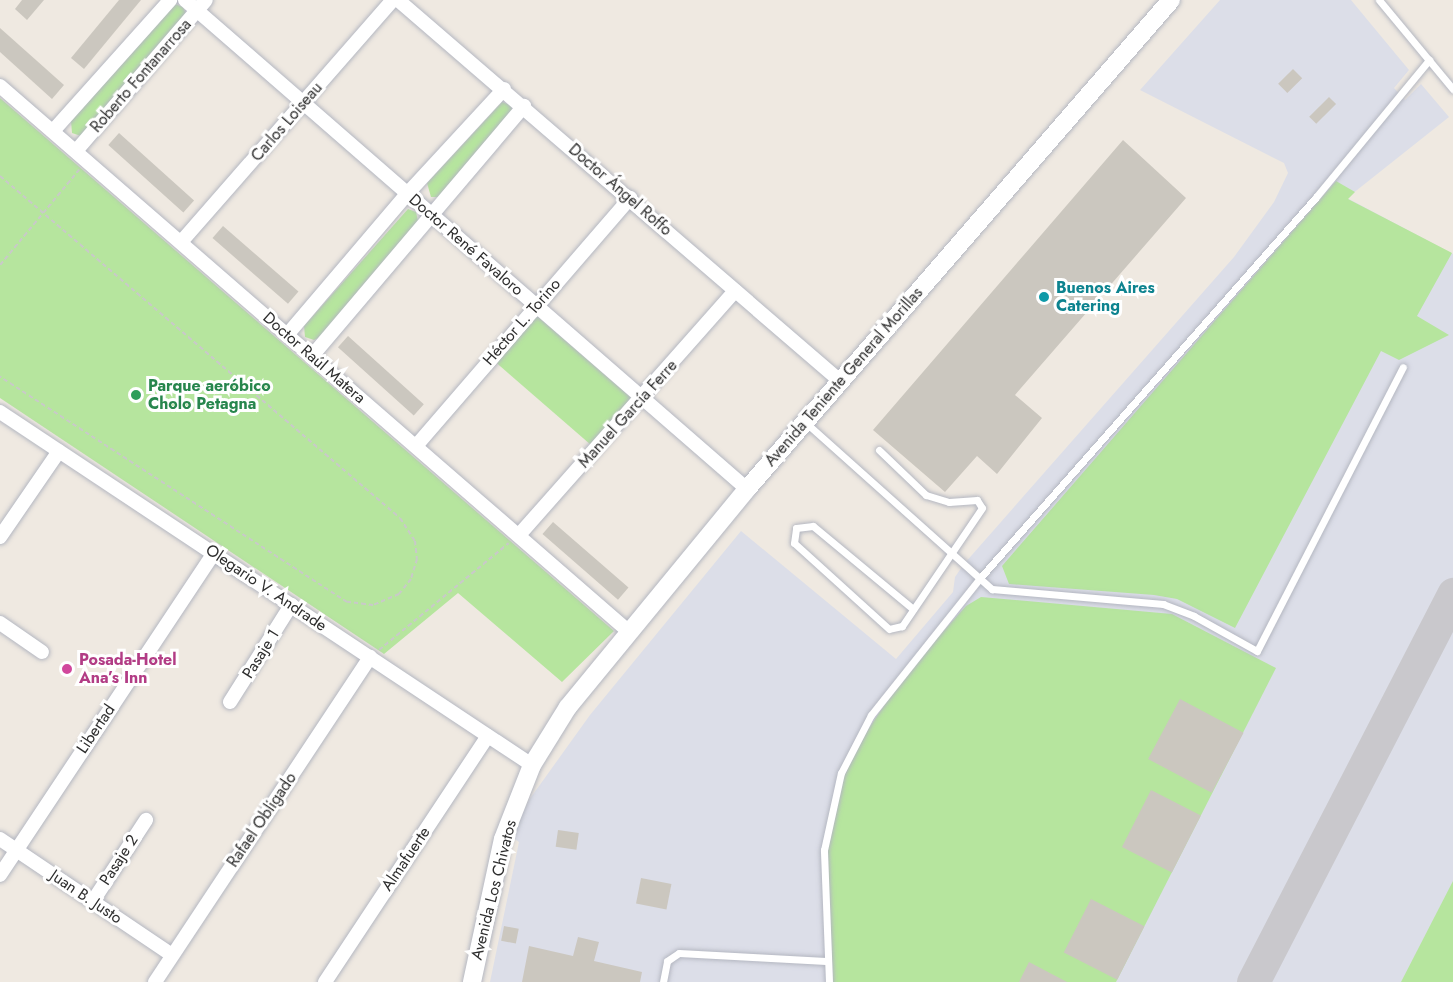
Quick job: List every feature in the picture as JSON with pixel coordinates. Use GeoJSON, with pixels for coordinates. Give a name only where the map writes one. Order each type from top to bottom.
{"type":"FeatureCollection","features":[{"type":"Feature","properties":{"kind":"main road","name":"Avenida Teniente General Morillas"},"geometry":{"type":"LineString","coordinates":[[532,765],[568,707],[628,631],[840,381],[1172,0]]}},
{"type":"Feature","properties":{"kind":"main road","name":"Avenida Los Chivatos"},"geometry":{"type":"LineString","coordinates":[[472,982],[503,839],[532,765]]}},
{"type":"Feature","properties":{"kind":"street","name":"Roberto Fontanarrosa"},"geometry":{"type":"LineString","coordinates":[[53,131],[170,0]]}},
{"type":"Feature","properties":{"kind":"street","name":"Doctor René Favaloro"},"geometry":{"type":"LineString","coordinates":[[185,0],[202,5],[304,104],[747,489]]}},
{"type":"Feature","properties":{"kind":"street","name":"Carlos Loiseau"},"geometry":{"type":"LineString","coordinates":[[181,242],[393,0]]}},
{"type":"Feature","properties":{"kind":"street","name":"Doctor Ángel Roffo"},"geometry":{"type":"LineString","coordinates":[[398,0],[504,88],[840,381]]}},
{"type":"Feature","properties":{"kind":"street","name":"Roberto Fontanarrosa"},"geometry":{"type":"LineString","coordinates":[[76,151],[202,5]]}},
{"type":"Feature","properties":{"kind":"street","name":"Doctor Raúl Matera"},"geometry":{"type":"LineString","coordinates":[[0,86],[628,631]]}},
{"type":"Feature","properties":{"kind":"street"},"geometry":{"type":"LineString","coordinates":[[287,335],[407,194],[504,88]]}},
{"type":"Feature","properties":{"kind":"street"},"geometry":{"type":"LineString","coordinates":[[312,356],[524,106]]}},
{"type":"Feature","properties":{"kind":"street","name":"Héctor L. Torino"},"geometry":{"type":"LineString","coordinates":[[416,446],[630,198]]}},
{"type":"Feature","properties":{"kind":"street","name":"Manuel García Ferre"},"geometry":{"type":"LineString","coordinates":[[519,535],[735,291]]}},
{"type":"Feature","properties":{"kind":"street","name":"Olegario V. Andrade"},"geometry":{"type":"LineString","coordinates":[[0,412],[532,765]]}},
{"type":"Feature","properties":{"kind":"street"},"geometry":{"type":"LineString","coordinates":[[0,537],[59,451]]}},
{"type":"Feature","properties":{"kind":"street","name":"Libertad"},"geometry":{"type":"LineString","coordinates":[[0,875],[15,849],[214,554]]}},
{"type":"Feature","properties":{"kind":"street","name":"Pasaje 1"},"geometry":{"type":"LineString","coordinates":[[230,702],[291,605]]}},
{"type":"Feature","properties":{"kind":"street"},"geometry":{"type":"LineString","coordinates":[[0,623],[42,652]]}},
{"type":"Feature","properties":{"kind":"street","name":"Rafael Obligado"},"geometry":{"type":"LineString","coordinates":[[155,982],[370,657]]}},
{"type":"Feature","properties":{"kind":"street","name":"Almafuerte"},"geometry":{"type":"LineString","coordinates":[[325,982],[488,736]]}},
{"type":"Feature","properties":{"kind":"street","name":"Pasaje 2"},"geometry":{"type":"LineString","coordinates":[[93,901],[146,820]]}},
{"type":"Feature","properties":{"kind":"street","name":"Juan B. Justo"},"geometry":{"type":"LineString","coordinates":[[0,839],[172,955]]}},
{"type":"Feature","properties":{"kind":"lane"},"geometry":{"type":"LineString","coordinates":[[1379,0],[1453,89]]}},
{"type":"Feature","properties":{"kind":"lane"},"geometry":{"type":"LineString","coordinates":[[829,982],[826,961],[824,850],[841,773],[871,715],[980,578],[1316,197],[1429,60]]}},
{"type":"Feature","properties":{"kind":"lane"},"geometry":{"type":"LineString","coordinates":[[805,422],[992,589],[1163,604],[1194,616],[1257,651],[1403,367]]}},
{"type":"Feature","properties":{"kind":"lane"},"geometry":{"type":"LineString","coordinates":[[879,450],[926,495],[949,502],[976,500],[981,504],[975,523],[951,550],[913,609],[902,626],[889,629],[796,547],[796,528],[813,526],[913,609]]}},
{"type":"Feature","properties":{"kind":"lane"},"geometry":{"type":"LineString","coordinates":[[663,982],[667,961],[680,953],[826,961]]}},
{"type":"Feature","properties":{"kind":"path"},"geometry":{"type":"LineString","coordinates":[[0,265],[87,161]]}},
{"type":"Feature","properties":{"kind":"path"},"geometry":{"type":"LineString","coordinates":[[0,176],[400,518],[415,541],[417,559],[411,579],[399,594],[373,605],[347,602],[0,377]]}},
{"type":"Feature","properties":{"kind":"path"},"geometry":{"type":"LineString","coordinates":[[370,657],[519,535]]}},
{"type":"Feature","properties":{"kind":"shaded area"},"geometry":{"type":"Polygon","coordinates":[[[1220,0],[1351,0],[1409,70],[1394,88],[1405,100],[1421,84],[1449,117],[1347,198],[1453,254],[1453,982],[490,982],[519,842],[512,837],[529,800],[590,715],[741,531],[896,659],[953,592],[955,577],[964,564],[1234,257],[1274,202],[1288,173],[1284,163],[1140,90],[1220,0]]]}},
{"type":"Feature","properties":{"kind":"green space"},"geometry":{"type":"Polygon","coordinates":[[[175,4],[183,7],[186,14],[81,136],[72,133],[71,121],[175,4]]]}},
{"type":"Feature","properties":{"kind":"green space"},"geometry":{"type":"Polygon","coordinates":[[[0,98],[614,631],[562,682],[458,593],[384,654],[0,398],[0,98]]]}},
{"type":"Feature","properties":{"kind":"green space"},"geometry":{"type":"Polygon","coordinates":[[[502,102],[510,105],[513,111],[438,197],[431,197],[427,183],[502,102]]]}},
{"type":"Feature","properties":{"kind":"green space"},"geometry":{"type":"Polygon","coordinates":[[[1336,181],[1355,192],[1348,199],[1452,253],[1417,316],[1449,335],[1399,360],[1381,351],[1235,628],[1177,599],[1154,595],[1009,584],[1002,566],[1336,181]]]}},
{"type":"Feature","properties":{"kind":"green space"},"geometry":{"type":"Polygon","coordinates":[[[408,209],[416,212],[418,221],[320,337],[314,340],[305,337],[304,326],[408,209]]]}},
{"type":"Feature","properties":{"kind":"green space"},"geometry":{"type":"Polygon","coordinates":[[[537,316],[633,399],[592,446],[496,363],[537,316]]]}},
{"type":"Feature","properties":{"kind":"green space"},"geometry":{"type":"Polygon","coordinates":[[[981,597],[1172,614],[1276,668],[1116,982],[833,982],[827,852],[843,779],[858,745],[904,675],[966,606],[981,597]]]}},
{"type":"Feature","properties":{"kind":"green space"},"geometry":{"type":"Polygon","coordinates":[[[1453,881],[1453,982],[1401,982],[1453,881]]]}},
{"type":"Feature","properties":{"kind":"building"},"geometry":{"type":"Polygon","coordinates":[[[22,0],[44,0],[27,20],[15,9],[22,0]]]}},
{"type":"Feature","properties":{"kind":"building"},"geometry":{"type":"Polygon","coordinates":[[[119,0],[141,0],[84,69],[71,58],[119,0]]]}},
{"type":"Feature","properties":{"kind":"building"},"geometry":{"type":"Polygon","coordinates":[[[0,28],[64,85],[52,99],[0,52],[0,28]]]}},
{"type":"Feature","properties":{"kind":"building"},"geometry":{"type":"Polygon","coordinates":[[[1293,69],[1302,78],[1287,93],[1278,84],[1293,69]]]}},
{"type":"Feature","properties":{"kind":"building"},"geometry":{"type":"Polygon","coordinates":[[[1329,97],[1336,104],[1316,124],[1309,117],[1329,97]]]}},
{"type":"Feature","properties":{"kind":"building"},"geometry":{"type":"Polygon","coordinates":[[[119,133],[194,201],[183,212],[108,145],[119,133]]]}},
{"type":"Feature","properties":{"kind":"building","name":"Buenos Aires Catering"},"geometry":{"type":"Polygon","coordinates":[[[1123,140],[1186,198],[1015,395],[1042,418],[997,474],[977,456],[945,492],[873,430],[1123,140]]]}},
{"type":"Feature","properties":{"kind":"building"},"geometry":{"type":"Polygon","coordinates":[[[223,226],[298,292],[288,304],[213,238],[223,226]]]}},
{"type":"Feature","properties":{"kind":"building"},"geometry":{"type":"Polygon","coordinates":[[[348,336],[424,404],[414,415],[338,347],[348,336]]]}},
{"type":"Feature","properties":{"kind":"building"},"geometry":{"type":"Polygon","coordinates":[[[553,522],[628,588],[618,600],[543,534],[553,522]]]}},
{"type":"Feature","properties":{"kind":"building"},"geometry":{"type":"Polygon","coordinates":[[[1180,699],[1244,733],[1212,793],[1148,759],[1180,699]]]}},
{"type":"Feature","properties":{"kind":"building"},"geometry":{"type":"Polygon","coordinates":[[[1151,790],[1201,815],[1172,872],[1122,847],[1151,790]]]}},
{"type":"Feature","properties":{"kind":"building"},"geometry":{"type":"Polygon","coordinates":[[[558,830],[579,833],[576,850],[556,847],[558,830]]]}},
{"type":"Feature","properties":{"kind":"building"},"geometry":{"type":"Polygon","coordinates":[[[641,878],[671,884],[666,909],[636,904],[641,878]]]}},
{"type":"Feature","properties":{"kind":"building"},"geometry":{"type":"Polygon","coordinates":[[[1091,899],[1144,926],[1117,980],[1064,952],[1091,899]]]}},
{"type":"Feature","properties":{"kind":"building"},"geometry":{"type":"Polygon","coordinates":[[[504,926],[519,929],[516,944],[501,941],[504,926]]]}},
{"type":"Feature","properties":{"kind":"building"},"geometry":{"type":"Polygon","coordinates":[[[578,937],[599,942],[594,961],[642,972],[640,982],[522,982],[529,946],[573,956],[578,937]]]}},
{"type":"Feature","properties":{"kind":"building"},"geometry":{"type":"Polygon","coordinates":[[[1029,962],[1067,982],[1019,982],[1029,962]]]}},
{"type":"Feature","properties":{"kind":"taxiway"},"geometry":{"type":"LineString","coordinates":[[1253,982],[1453,594]]}},
{"type":"Feature","properties":{"kind":"place","name":"Buenos Aires Catering"},"geometry":{"type":"Point","coordinates":[1044,297]}},
{"type":"Feature","properties":{"kind":"place","name":"Parque aeróbico Cholo Petagna"},"geometry":{"type":"Point","coordinates":[136,395]}},
{"type":"Feature","properties":{"kind":"place","name":"Posada-Hotel Ana’s Inn"},"geometry":{"type":"Point","coordinates":[67,669]}}]}
